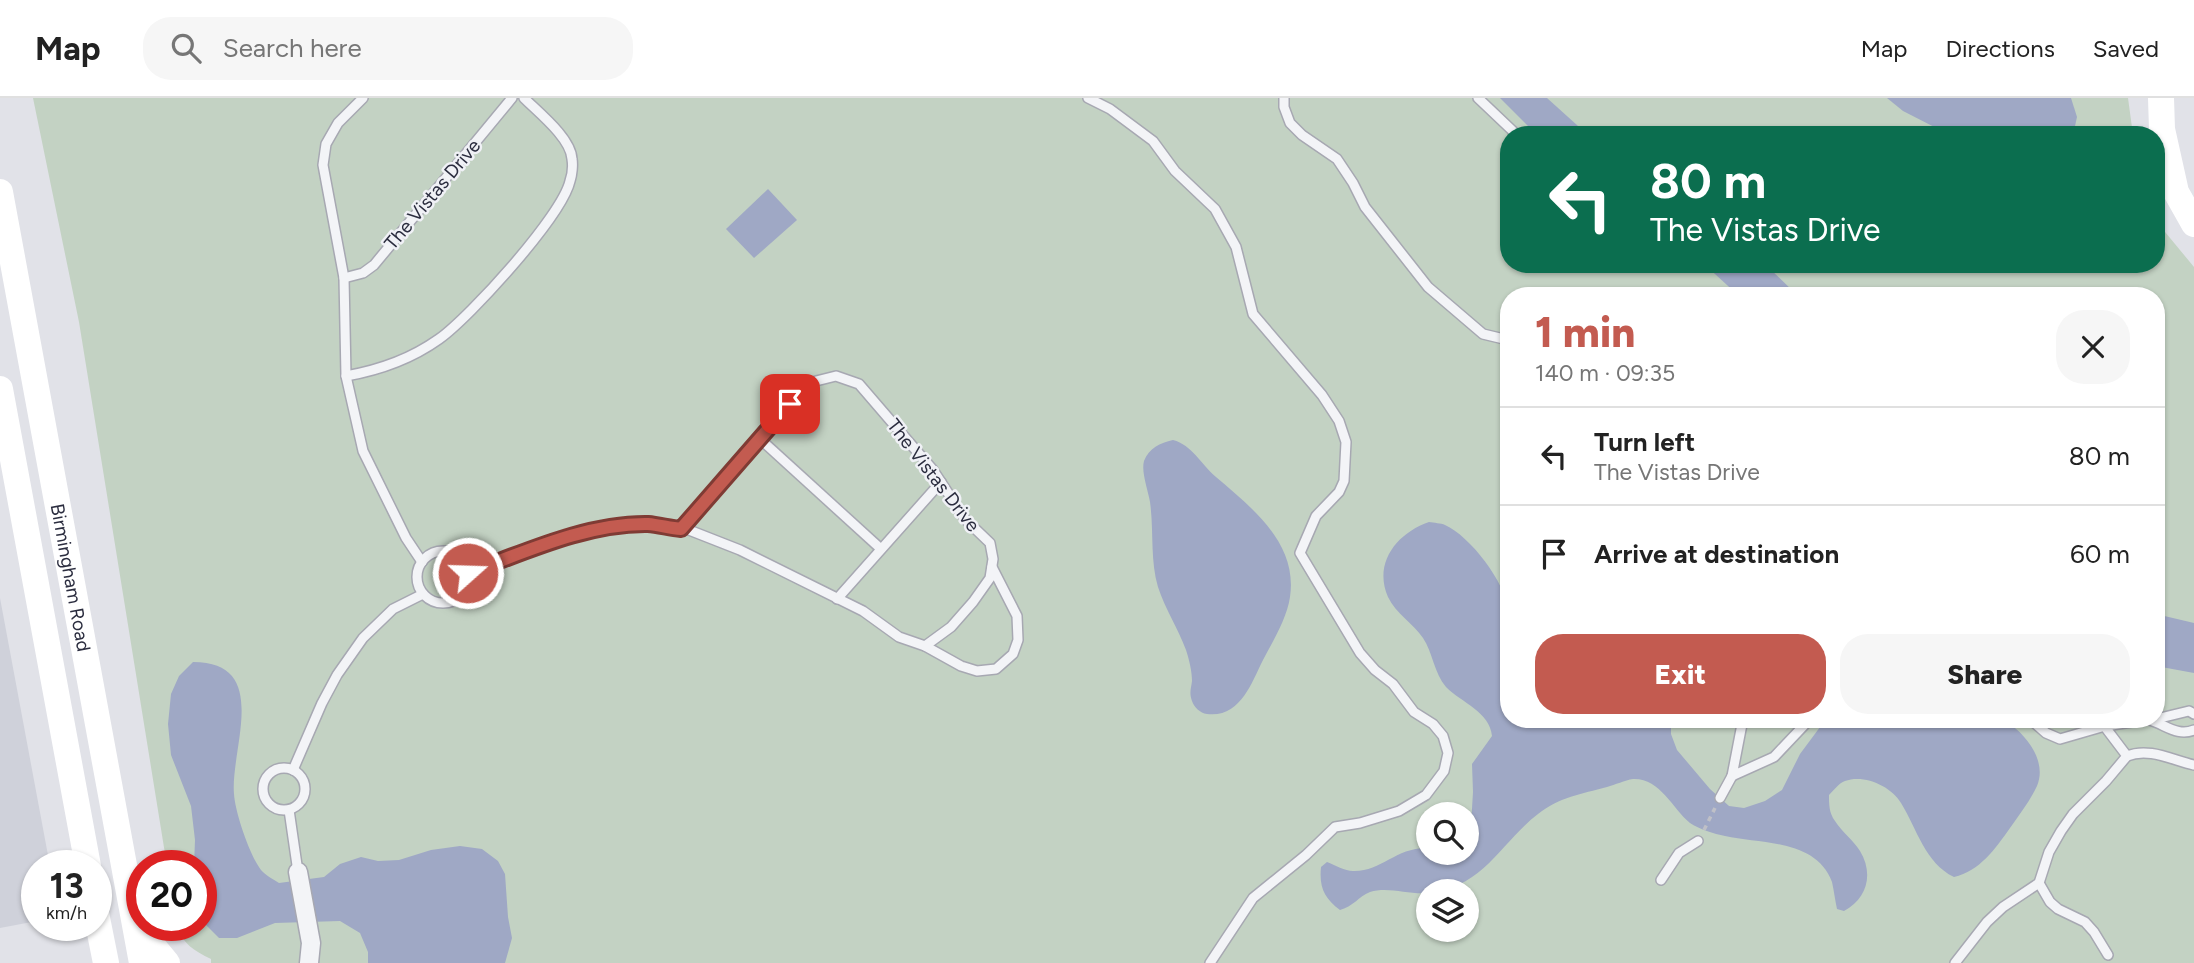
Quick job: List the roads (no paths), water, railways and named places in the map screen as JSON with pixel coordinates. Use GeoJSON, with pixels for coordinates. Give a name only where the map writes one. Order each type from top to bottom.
{"type":"FeatureCollection","features":[{"type":"Feature","properties":{"kind":"street"},"geometry":{"type":"LineString","coordinates":[[2161,98],[2162,126]]}},
{"type":"Feature","properties":{"kind":"street"},"geometry":{"type":"LineString","coordinates":[[2165,142],[2176,192],[2194,224]]}},
{"type":"Feature","properties":{"kind":"street","name":"Birmingham Road"},"geometry":{"type":"LineString","coordinates":[[0,192],[126,875]]}},
{"type":"Feature","properties":{"kind":"street","name":"Birmingham Road"},"geometry":{"type":"LineString","coordinates":[[0,389],[85,850]]}},
{"type":"Feature","properties":{"kind":"street"},"geometry":{"type":"LineString","coordinates":[[298,872],[311,943],[309,963]]}},
{"type":"Feature","properties":{"kind":"street"},"geometry":{"type":"LineString","coordinates":[[91,963],[100,941]]}},
{"type":"Feature","properties":{"kind":"street","name":"Birmingham Road"},"geometry":{"type":"LineString","coordinates":[[138,941],[142,963]]}},
{"type":"Feature","properties":{"kind":"street"},"geometry":{"type":"LineString","coordinates":[[149,941],[167,963]]}},
{"type":"Feature","properties":{"kind":"lane"},"geometry":{"type":"LineString","coordinates":[[363,98],[338,123],[327,144],[323,164],[344,278],[346,376],[363,451],[406,538],[422,562]]}},
{"type":"Feature","properties":{"kind":"lane","name":"The Vistas Drive"},"geometry":{"type":"LineString","coordinates":[[344,278],[363,273],[374,265],[512,98]]}},
{"type":"Feature","properties":{"kind":"lane"},"geometry":{"type":"LineString","coordinates":[[346,376],[369,372],[402,360],[440,338],[463,319],[535,238],[559,205],[570,181],[573,157],[552,125],[524,98]]}},
{"type":"Feature","properties":{"kind":"lane"},"geometry":{"type":"LineString","coordinates":[[1088,98],[1110,109],[1153,141],[1175,171],[1214,209],[1236,247],[1254,313],[1322,395],[1339,421],[1346,442],[1345,481],[1339,492],[1316,516],[1300,553],[1360,653],[1375,670],[1393,684],[1414,712],[1433,724],[1443,737],[1448,754],[1444,771],[1426,795],[1399,811],[1360,823],[1335,827],[1306,855],[1253,898],[1210,963]]}},
{"type":"Feature","properties":{"kind":"lane"},"geometry":{"type":"LineString","coordinates":[[1284,98],[1290,122],[1301,135],[1337,159],[1365,206],[1428,287],[1483,334],[1500,338]]}},
{"type":"Feature","properties":{"kind":"lane"},"geometry":{"type":"LineString","coordinates":[[1478,98],[1508,126]]}},
{"type":"Feature","properties":{"kind":"lane","name":"The Vistas Drive"},"geometry":{"type":"LineString","coordinates":[[681,529],[808,383],[836,376],[859,384],[941,482],[965,519],[990,543],[992,567],[1017,616],[1018,640],[1013,654],[996,669],[977,671],[961,666],[925,646]]}},
{"type":"Feature","properties":{"kind":"lane"},"geometry":{"type":"LineString","coordinates":[[759,438],[881,549]]}},
{"type":"Feature","properties":{"kind":"lane"},"geometry":{"type":"LineString","coordinates":[[837,598],[941,482]]}},
{"type":"Feature","properties":{"kind":"lane"},"geometry":{"type":"LineString","coordinates":[[468,573],[551,543],[600,529],[648,524],[689,530],[740,550],[863,611],[899,637],[925,646],[951,627],[973,602],[990,578],[992,567]]}},
{"type":"Feature","properties":{"kind":"lane"},"geometry":{"type":"LineString","coordinates":[[436,552],[453,553],[466,565],[466,589],[454,600],[438,602],[423,594],[417,578],[422,562],[436,552]]}},
{"type":"Feature","properties":{"kind":"lane"},"geometry":{"type":"LineString","coordinates":[[293,770],[322,703],[337,675],[363,638],[393,609],[423,594]]}},
{"type":"Feature","properties":{"kind":"lane"},"geometry":{"type":"LineString","coordinates":[[2165,716],[2189,711],[2194,714]]}},
{"type":"Feature","properties":{"kind":"lane"},"geometry":{"type":"LineString","coordinates":[[2165,727],[2174,732],[2194,730]]}},
{"type":"Feature","properties":{"kind":"lane"},"geometry":{"type":"LineString","coordinates":[[1720,797],[1732,776],[1741,728]]}},
{"type":"Feature","properties":{"kind":"lane"},"geometry":{"type":"LineString","coordinates":[[1732,776],[1774,757],[1801,728]]}},
{"type":"Feature","properties":{"kind":"lane"},"geometry":{"type":"LineString","coordinates":[[2040,728],[2060,739],[2089,728]]}},
{"type":"Feature","properties":{"kind":"lane"},"geometry":{"type":"LineString","coordinates":[[2106,728],[2127,756]]}},
{"type":"Feature","properties":{"kind":"lane"},"geometry":{"type":"LineString","coordinates":[[1955,963],[1995,914],[2016,896],[2039,883],[2049,852],[2061,831],[2073,814],[2127,756],[2135,752],[2153,753],[2194,765]]}},
{"type":"Feature","properties":{"kind":"lane"},"geometry":{"type":"LineString","coordinates":[[278,768],[293,770],[299,774],[305,787],[301,801],[289,810],[274,808],[264,798],[263,783],[278,768]]}},
{"type":"Feature","properties":{"kind":"lane"},"geometry":{"type":"LineString","coordinates":[[289,810],[298,872]]}},
{"type":"Feature","properties":{"kind":"lane"},"geometry":{"type":"LineString","coordinates":[[1661,880],[1679,853],[1698,841]]}},
{"type":"Feature","properties":{"kind":"lane"},"geometry":{"type":"LineString","coordinates":[[2039,883],[2050,902],[2058,909],[2085,922],[2108,955]]}},
{"type":"Feature","properties":{"kind":"water"},"geometry":{"type":"Polygon","coordinates":[[[1500,98],[1547,98],[1578,126],[1528,126],[1500,98]]]}},
{"type":"Feature","properties":{"kind":"water"},"geometry":{"type":"Polygon","coordinates":[[[1887,98],[2071,98],[2077,117],[2075,126],[1932,126],[1903,111],[1887,98]]]}},
{"type":"Feature","properties":{"kind":"water"},"geometry":{"type":"Polygon","coordinates":[[[768,189],[797,220],[754,258],[726,229],[768,189]]]}},
{"type":"Feature","properties":{"kind":"water"},"geometry":{"type":"Polygon","coordinates":[[[1714,273],[1774,273],[1789,287],[1729,287],[1714,273]]]}},
{"type":"Feature","properties":{"kind":"water"},"geometry":{"type":"Polygon","coordinates":[[[1173,440],[1191,450],[1269,528],[1280,543],[1291,578],[1286,613],[1254,679],[1236,705],[1218,714],[1202,712],[1193,703],[1187,654],[1156,577],[1150,502],[1143,465],[1152,449],[1173,440]]]}},
{"type":"Feature","properties":{"kind":"water"},"geometry":{"type":"Polygon","coordinates":[[[1429,522],[1445,525],[1465,539],[1500,585],[1500,728],[1671,728],[1677,750],[1710,789],[1729,806],[1744,808],[1765,801],[1782,790],[1800,754],[1819,728],[2015,728],[2026,739],[2037,757],[2040,776],[2037,786],[1993,851],[1972,870],[1954,877],[1944,871],[1929,854],[1901,803],[1891,791],[1868,780],[1852,779],[1841,783],[1829,795],[1830,812],[1860,851],[1867,868],[1863,893],[1844,911],[1837,909],[1832,882],[1814,858],[1786,846],[1711,833],[1690,823],[1651,783],[1633,779],[1571,797],[1546,808],[1525,825],[1489,863],[1468,879],[1416,879],[1416,893],[1377,890],[1340,910],[1326,896],[1322,886],[1321,867],[1327,862],[1343,869],[1363,870],[1416,849],[1416,865],[1479,865],[1479,802],[1472,802],[1472,764],[1492,736],[1481,714],[1446,687],[1423,638],[1388,597],[1384,584],[1386,561],[1398,542],[1429,522]]]}},
{"type":"Feature","properties":{"kind":"water"},"geometry":{"type":"Polygon","coordinates":[[[2165,616],[2194,623],[2194,673],[2165,668],[2165,616]]]}},
{"type":"Feature","properties":{"kind":"water"},"geometry":{"type":"Polygon","coordinates":[[[193,662],[217,666],[232,676],[240,692],[242,711],[234,775],[235,802],[248,845],[263,872],[279,883],[324,877],[340,864],[361,857],[378,861],[399,860],[431,850],[460,846],[482,849],[498,861],[505,874],[512,938],[505,963],[368,963],[368,952],[360,933],[340,921],[275,923],[237,938],[219,938],[217,850],[195,850],[191,806],[171,755],[168,724],[171,694],[179,676],[193,662]]]}}]}
